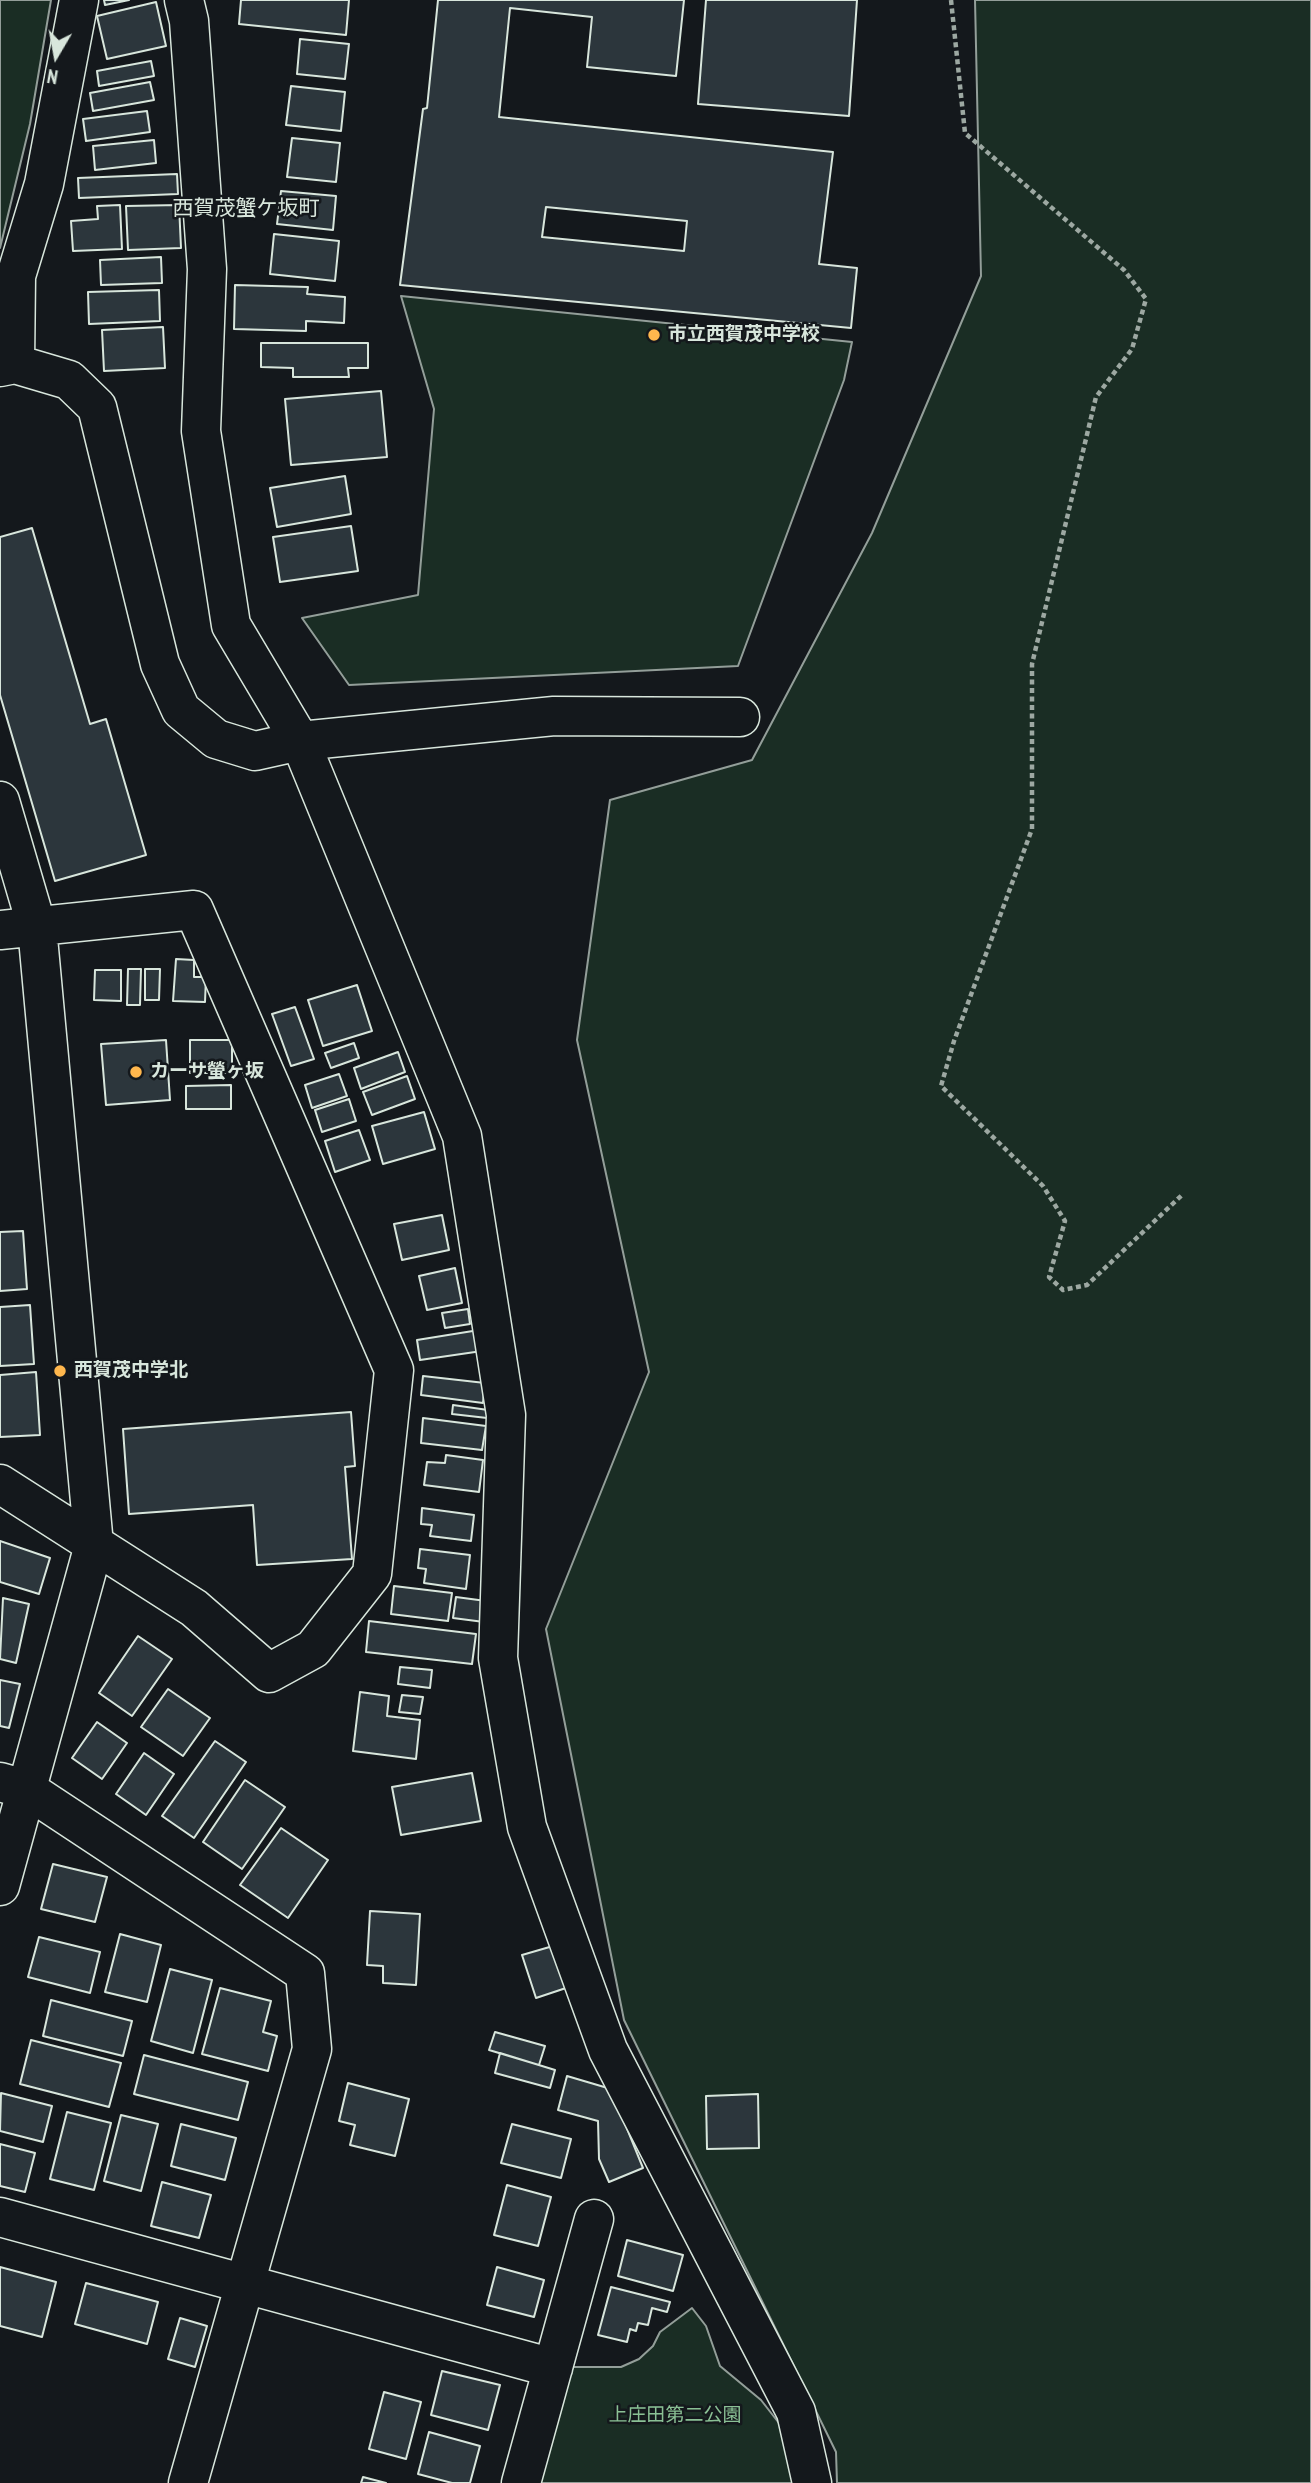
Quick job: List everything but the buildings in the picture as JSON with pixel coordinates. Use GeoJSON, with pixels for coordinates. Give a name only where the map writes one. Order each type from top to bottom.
{"type":"FeatureCollection","features":[{"type":"Feature","properties":{"kind":"street"},"geometry":{"type":"LineString","coordinates":[[79,0],[44,184],[16,276],[8,365],[69,380],[97,407],[160,664],[181,710],[216,739],[255,751],[300,741],[554,716],[740,717]]}},
{"type":"Feature","properties":{"kind":"street"},"geometry":{"type":"LineString","coordinates":[[184,0],[189,21],[207,269],[201,431],[231,625],[300,741],[462,1136],[506,1415],[498,1658],[527,1827],[608,2050],[796,2412],[812,2483]]}},
{"type":"Feature","properties":{"kind":"street"},"geometry":{"type":"LineString","coordinates":[[0,801],[94,1545],[14,1786],[0,1886]]}},
{"type":"Feature","properties":{"kind":"street"},"geometry":{"type":"LineString","coordinates":[[0,1484],[194,1608],[269,1673],[313,1649],[372,1574],[394,1370],[194,910],[18,929]]}},
{"type":"Feature","properties":{"kind":"street"},"geometry":{"type":"LineString","coordinates":[[14,1786],[305,1973],[312,2049],[188,2483]]}},
{"type":"Feature","properties":{"kind":"street"},"geometry":{"type":"LineString","coordinates":[[0,2217],[553,2368]]}},
{"type":"Feature","properties":{"kind":"street"},"geometry":{"type":"LineString","coordinates":[[521,2483],[594,2220]]}},
{"type":"Feature","properties":{"kind":"path"},"geometry":{"type":"LineString","coordinates":[[951,0],[965,133],[1124,270],[1146,299],[1132,349],[1096,397],[1032,664],[1032,829],[954,1041],[941,1086],[1043,1186],[1065,1221],[1049,1277],[1063,1290],[1087,1285],[1182,1195]]}},
{"type":"Feature","properties":{"kind":"green space"},"geometry":{"type":"Polygon","coordinates":[[[0,0],[51,0],[30,124],[0,248],[0,0]]]}},
{"type":"Feature","properties":{"kind":"green space"},"geometry":{"type":"Polygon","coordinates":[[[975,0],[1311,0],[1311,2483],[837,2483],[836,2452],[624,2020],[546,1629],[649,1372],[577,1040],[610,800],[752,760],[872,533],[981,276],[975,0]]]}},
{"type":"Feature","properties":{"kind":"green space"},"geometry":{"type":"Polygon","coordinates":[[[401,296],[852,342],[844,380],[738,666],[349,685],[302,618],[418,595],[434,409],[401,296]]]}},
{"type":"Feature","properties":{"kind":"green space","name":"上庄田第二公園"},"geometry":{"type":"Polygon","coordinates":[[[692,2308],[706,2326],[720,2366],[761,2400],[782,2427],[793,2483],[539,2483],[568,2367],[621,2367],[639,2359],[653,2346],[660,2332],[692,2308]]]}},
{"type":"Feature","properties":{"kind":"place","name":"市立西賀茂中学校"},"geometry":{"type":"Point","coordinates":[654,335]}},
{"type":"Feature","properties":{"kind":"place","name":"カーサ螢ヶ坂"},"geometry":{"type":"Point","coordinates":[136,1072]}},
{"type":"Feature","properties":{"kind":"place","name":"西賀茂中学北"},"geometry":{"type":"Point","coordinates":[60,1371]}},
{"type":"Feature","properties":{"kind":"district","name":"西賀茂蟹ケ坂町"},"geometry":{"type":"Point","coordinates":[246,209]}}]}
